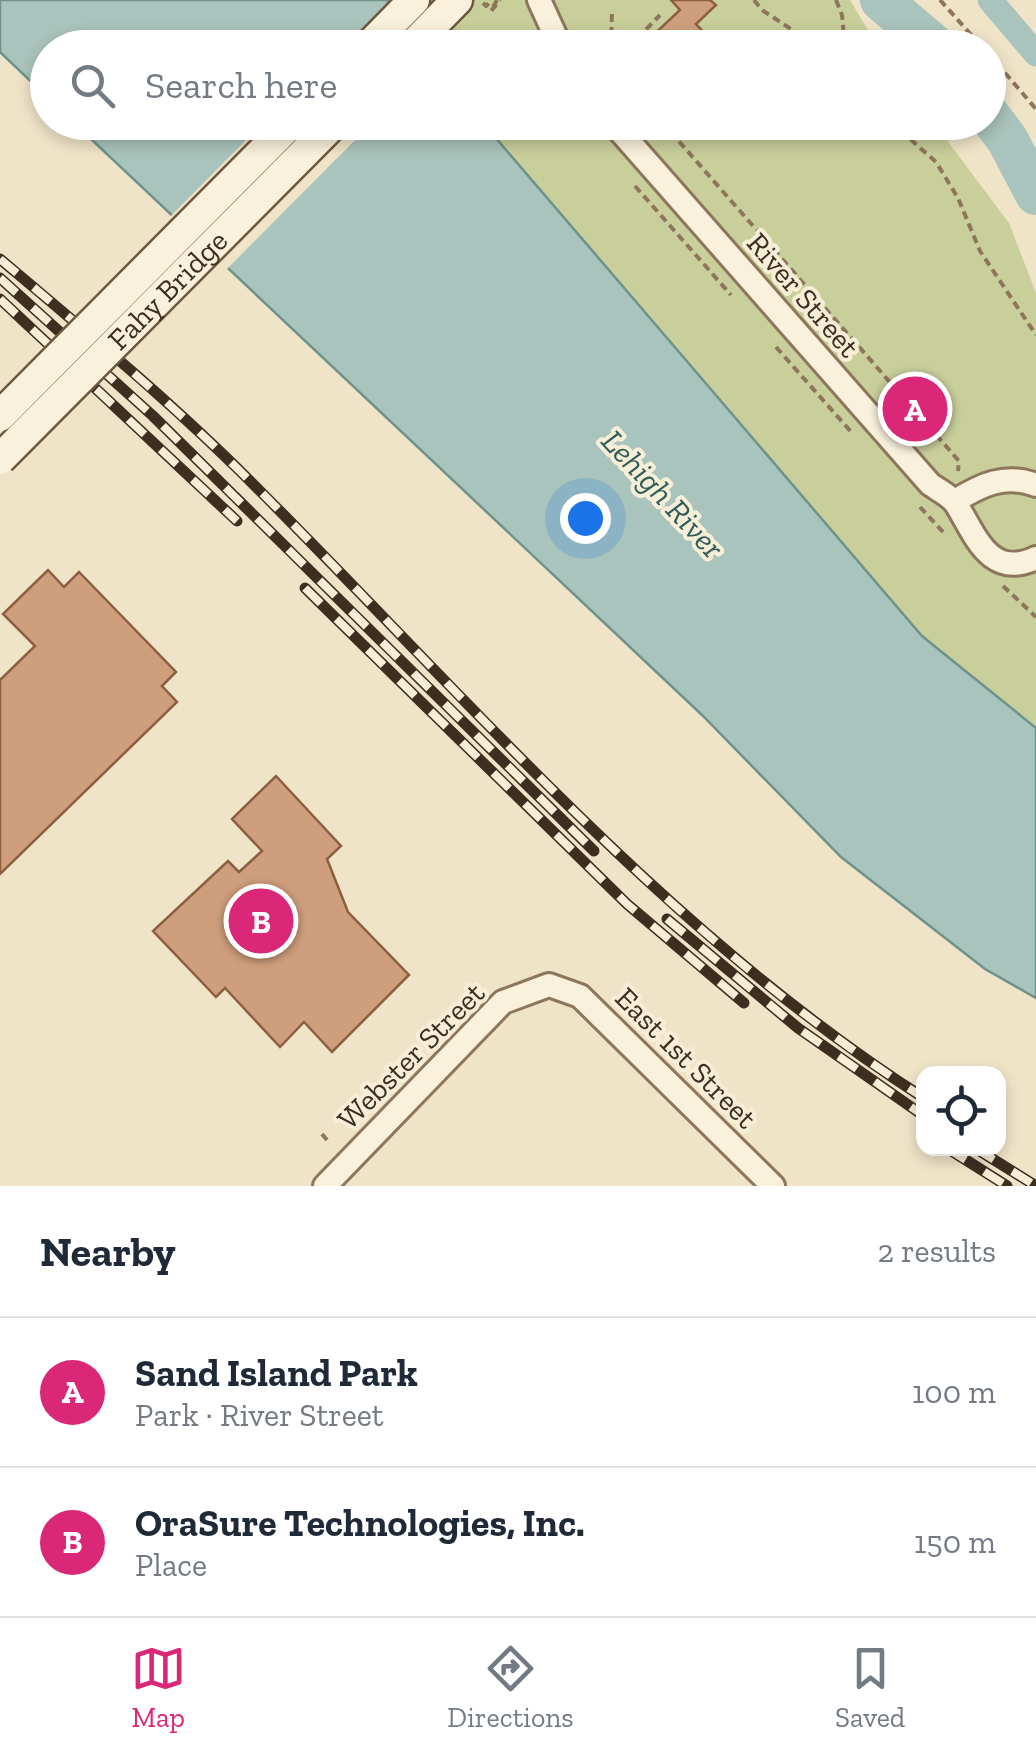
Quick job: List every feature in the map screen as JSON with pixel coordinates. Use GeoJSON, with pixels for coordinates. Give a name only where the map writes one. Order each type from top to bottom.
{"type":"FeatureCollection","features":[{"type":"Feature","properties":{"kind":"main road"},"geometry":{"type":"LineString","coordinates":[[385,30],[414,0]]}},
{"type":"Feature","properties":{"kind":"main road"},"geometry":{"type":"LineString","coordinates":[[428,30],[457,0]]}},
{"type":"Feature","properties":{"kind":"main road","name":"Fahy Bridge"},"geometry":{"type":"LineString","coordinates":[[0,416],[274,140]]}},
{"type":"Feature","properties":{"kind":"main road","name":"Fahy Bridge"},"geometry":{"type":"LineString","coordinates":[[0,459],[317,140]]}},
{"type":"Feature","properties":{"kind":"street"},"geometry":{"type":"LineString","coordinates":[[540,0],[553,30]]}},
{"type":"Feature","properties":{"kind":"street","name":"River Street"},"geometry":{"type":"LineString","coordinates":[[628,140],[930,484],[955,501],[964,524],[994,558],[1016,566],[1036,558]]}},
{"type":"Feature","properties":{"kind":"street"},"geometry":{"type":"LineString","coordinates":[[955,501],[998,481],[1021,480],[1036,485]]}},
{"type":"Feature","properties":{"kind":"street","name":"Webster Street"},"geometry":{"type":"LineString","coordinates":[[326,1186],[503,1002],[549,986]]}},
{"type":"Feature","properties":{"kind":"street","name":"East 1st Street"},"geometry":{"type":"LineString","coordinates":[[549,986],[580,996],[773,1186]]}},
{"type":"Feature","properties":{"kind":"path"},"geometry":{"type":"LineString","coordinates":[[480,0],[486,6],[496,0]]}},
{"type":"Feature","properties":{"kind":"path"},"geometry":{"type":"LineString","coordinates":[[754,0],[793,30]]}},
{"type":"Feature","properties":{"kind":"path"},"geometry":{"type":"LineString","coordinates":[[836,0],[843,30]]}},
{"type":"Feature","properties":{"kind":"path"},"geometry":{"type":"LineString","coordinates":[[940,0],[968,30]]}},
{"type":"Feature","properties":{"kind":"path"},"geometry":{"type":"LineString","coordinates":[[611,30],[612,11]]}},
{"type":"Feature","properties":{"kind":"path"},"geometry":{"type":"LineString","coordinates":[[645,30],[660,15]]}},
{"type":"Feature","properties":{"kind":"path"},"geometry":{"type":"LineString","coordinates":[[1006,75],[1036,110]]}},
{"type":"Feature","properties":{"kind":"path"},"geometry":{"type":"LineString","coordinates":[[678,140],[959,461],[955,501]]}},
{"type":"Feature","properties":{"kind":"path"},"geometry":{"type":"LineString","coordinates":[[911,140],[936,162],[958,198],[980,251],[1036,335]]}},
{"type":"Feature","properties":{"kind":"path"},"geometry":{"type":"LineString","coordinates":[[322,1134],[327,1140]]}},
{"type":"Feature","properties":{"kind":"green space"},"geometry":{"type":"Polygon","coordinates":[[[387,0],[850,0],[868,30],[411,30],[387,0]]]}},
{"type":"Feature","properties":{"kind":"green space"},"geometry":{"type":"Polygon","coordinates":[[[498,140],[947,140],[1009,223],[1036,293],[1036,728],[923,636],[498,140]]]}},
{"type":"Feature","properties":{"kind":"water"},"geometry":{"type":"Polygon","coordinates":[[[0,0],[387,0],[411,30],[30,30],[30,81],[0,52],[0,0]]]}},
{"type":"Feature","properties":{"kind":"water","name":"Lehigh River"},"geometry":{"type":"Polygon","coordinates":[[[92,140],[498,140],[922,636],[1036,728],[1036,998],[985,969],[841,857],[702,715],[92,140]]]}},
{"type":"Feature","properties":{"kind":"pier"},"geometry":{"type":"Polygon","coordinates":[[[246,140],[355,140],[224,272],[168,219],[246,140]]]}},
{"type":"Feature","properties":{"kind":"building"},"geometry":{"type":"Polygon","coordinates":[[[671,0],[710,0],[716,5],[696,24],[702,30],[659,30],[680,10],[671,0]]]}},
{"type":"Feature","properties":{"kind":"building"},"geometry":{"type":"Polygon","coordinates":[[[48,570],[64,587],[79,572],[176,672],[162,686],[177,702],[0,874],[0,680],[35,646],[3,614],[48,570]]]}},
{"type":"Feature","properties":{"kind":"building"},"geometry":{"type":"Polygon","coordinates":[[[276,776],[341,846],[327,859],[348,912],[409,975],[332,1052],[304,1022],[280,1047],[225,988],[216,997],[153,931],[228,861],[239,872],[262,851],[232,819],[276,776]]]}},
{"type":"Feature","properties":{"kind":"waterway"},"geometry":{"type":"LineString","coordinates":[[881,0],[916,30]]}},
{"type":"Feature","properties":{"kind":"waterway"},"geometry":{"type":"LineString","coordinates":[[990,0],[1036,54]]}},
{"type":"Feature","properties":{"kind":"waterway"},"geometry":{"type":"LineString","coordinates":[[1006,138],[1036,194]]}},
{"type":"Feature","properties":{"kind":"railway"},"geometry":{"type":"LineString","coordinates":[[0,259],[229,460],[496,733],[658,890],[742,964],[831,1034],[916,1092]]}},
{"type":"Feature","properties":{"kind":"railway"},"geometry":{"type":"LineString","coordinates":[[0,278],[153,416],[594,851]]}},
{"type":"Feature","properties":{"kind":"railway"},"geometry":{"type":"LineString","coordinates":[[0,299],[237,521]]}},
{"type":"Feature","properties":{"kind":"railway"},"geometry":{"type":"LineString","coordinates":[[305,588],[627,904],[744,1003]]}},
{"type":"Feature","properties":{"kind":"railway"},"geometry":{"type":"LineString","coordinates":[[667,919],[798,1028],[916,1110]]}},
{"type":"Feature","properties":{"kind":"railway"},"geometry":{"type":"LineString","coordinates":[[960,1156],[1007,1186]]}},
{"type":"Feature","properties":{"kind":"railway"},"geometry":{"type":"LineString","coordinates":[[988,1156],[1036,1186]]}},
{"type":"Feature","properties":{"kind":"place","name":"Sand Island Park"},"geometry":{"type":"Point","coordinates":[915,409]}},
{"type":"Feature","properties":{"kind":"place","name":"OraSure Technologies, Inc."},"geometry":{"type":"Point","coordinates":[261,921]}}]}
